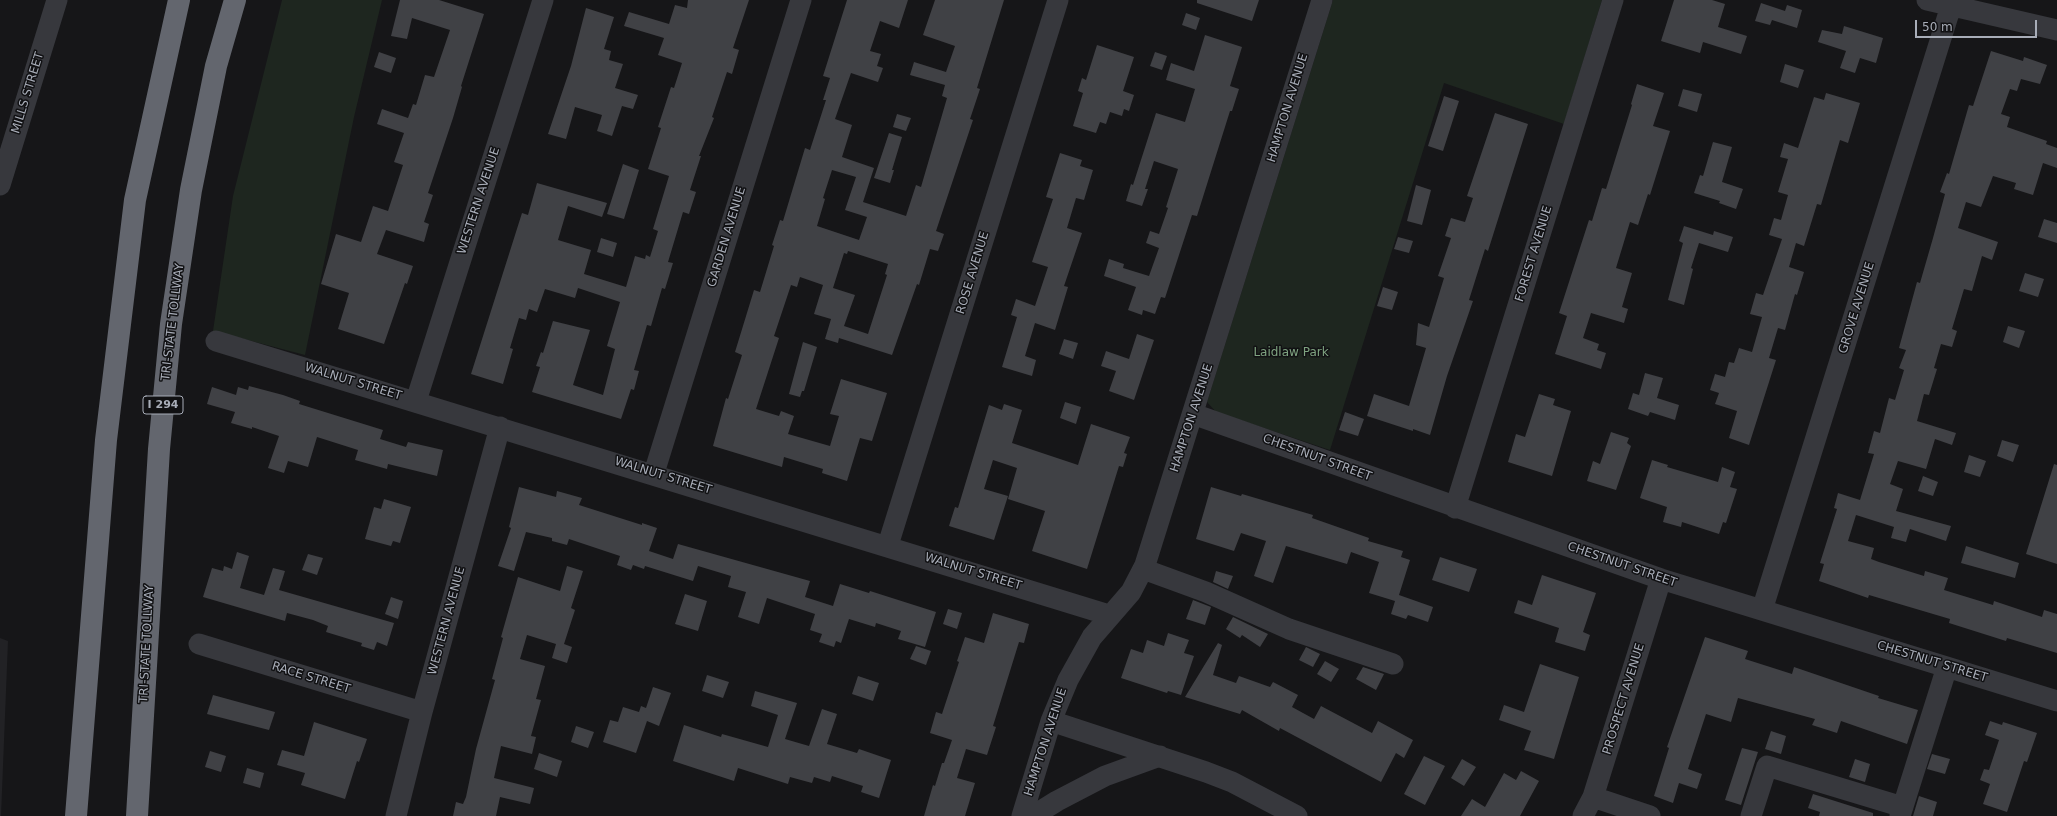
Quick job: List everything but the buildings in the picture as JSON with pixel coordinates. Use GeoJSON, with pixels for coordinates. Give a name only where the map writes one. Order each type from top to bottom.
{"type":"FeatureCollection","features":[{"type":"Feature","properties":{"kind":"highway"},"geometry":{"type":"LineString","coordinates":[[76,816],[106,440],[134,208],[179,0]]}},
{"type":"Feature","properties":{"kind":"highway","name":"TRI-STATE TOLLWAY"},"geometry":{"type":"LineString","coordinates":[[137,816],[159,449],[171,324],[191,190],[216,66],[235,0]]}},
{"type":"Feature","properties":{"kind":"street","name":"MILLS STREET"},"geometry":{"type":"LineString","coordinates":[[0,185],[57,0]]}},
{"type":"Feature","properties":{"kind":"street","name":"WESTERN AVENUE"},"geometry":{"type":"LineString","coordinates":[[416,401],[543,0]]}},
{"type":"Feature","properties":{"kind":"street","name":"GARDEN AVENUE"},"geometry":{"type":"LineString","coordinates":[[654,473],[801,0]]}},
{"type":"Feature","properties":{"kind":"street","name":"ROSE AVENUE"},"geometry":{"type":"LineString","coordinates":[[888,545],[1058,0]]}},
{"type":"Feature","properties":{"kind":"street","name":"HAMPTON AVENUE"},"geometry":{"type":"LineString","coordinates":[[1022,816],[1051,721],[1068,680],[1081,654],[1092,637],[1109,615],[1131,592],[1143,569],[1322,0]]}},
{"type":"Feature","properties":{"kind":"street","name":"FOREST AVENUE"},"geometry":{"type":"LineString","coordinates":[[1455,508],[1613,0]]}},
{"type":"Feature","properties":{"kind":"street"},"geometry":{"type":"LineString","coordinates":[[1928,0],[2057,30]]}},
{"type":"Feature","properties":{"kind":"street","name":"GROVE AVENUE"},"geometry":{"type":"LineString","coordinates":[[1762,610],[1951,6]]}},
{"type":"Feature","properties":{"kind":"street","name":"WALNUT STREET"},"geometry":{"type":"LineString","coordinates":[[216,341],[654,473],[1109,615]]}},
{"type":"Feature","properties":{"kind":"street","name":"CHESTNUT STREET"},"geometry":{"type":"LineString","coordinates":[[1193,414],[1661,580],[2057,701]]}},
{"type":"Feature","properties":{"kind":"street","name":"WESTERN AVENUE"},"geometry":{"type":"LineString","coordinates":[[396,816],[422,712],[500,427]]}},
{"type":"Feature","properties":{"kind":"street"},"geometry":{"type":"LineString","coordinates":[[1143,569],[1206,592],[1289,629],[1393,664]]}},
{"type":"Feature","properties":{"kind":"street","name":"PROSPECT AVENUE"},"geometry":{"type":"LineString","coordinates":[[1583,816],[1593,797],[1661,580]]}},
{"type":"Feature","properties":{"kind":"street","name":"RACE STREET"},"geometry":{"type":"LineString","coordinates":[[199,644],[422,712]]}},
{"type":"Feature","properties":{"kind":"street"},"geometry":{"type":"LineString","coordinates":[[1751,816],[1766,766],[1902,812],[1947,667]]}},
{"type":"Feature","properties":{"kind":"street"},"geometry":{"type":"LineString","coordinates":[[1051,721],[1160,756],[1232,782],[1297,816]]}},
{"type":"Feature","properties":{"kind":"street"},"geometry":{"type":"LineString","coordinates":[[1033,816],[1057,801],[1105,776],[1160,756]]}},
{"type":"Feature","properties":{"kind":"street"},"geometry":{"type":"LineString","coordinates":[[1593,797],[1650,816]]}},
{"type":"Feature","properties":{"kind":"shaded area"},"geometry":{"type":"Polygon","coordinates":[[[0,638],[8,641],[1,816],[0,816],[0,638]]]}},
{"type":"Feature","properties":{"kind":"green space"},"geometry":{"type":"Polygon","coordinates":[[[282,0],[382,0],[354,117],[305,355],[213,331],[233,196],[282,0]]]}},
{"type":"Feature","properties":{"kind":"green space","name":"Laidlaw Park"},"geometry":{"type":"Polygon","coordinates":[[[1333,0],[1602,0],[1564,124],[1444,83],[1330,450],[1216,412],[1207,402],[1333,0]]]}}]}
